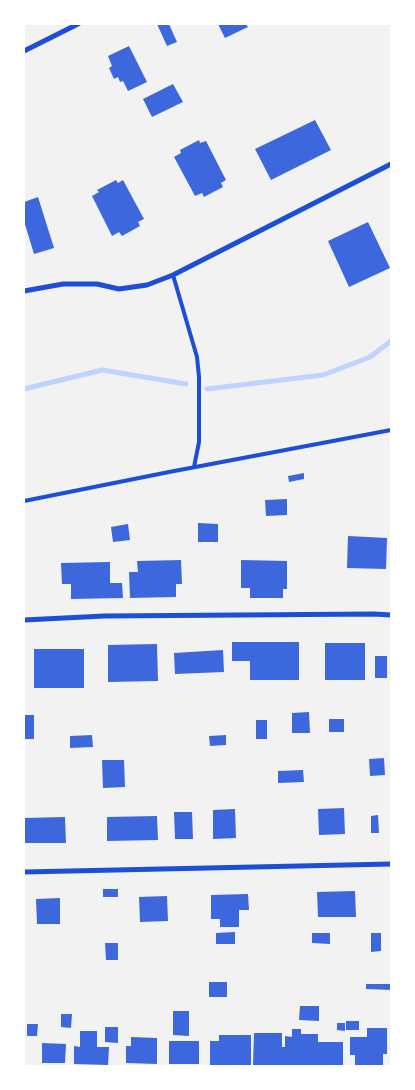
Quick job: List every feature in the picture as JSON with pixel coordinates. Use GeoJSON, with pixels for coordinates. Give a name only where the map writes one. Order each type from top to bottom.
{"type":"FeatureCollection","features":[{"type":"Feature","properties":{"kind":"street"},"geometry":{"type":"LineString","coordinates":[[24,51],[78,24]]}},
{"type":"Feature","properties":{"kind":"street"},"geometry":{"type":"LineString","coordinates":[[24,291],[63,284],[97,284],[119,289],[147,285],[173,275],[391,164]]}},
{"type":"Feature","properties":{"kind":"street"},"geometry":{"type":"LineString","coordinates":[[24,620],[104,616],[391,615]]}},
{"type":"Feature","properties":{"kind":"street"},"geometry":{"type":"LineString","coordinates":[[24,872],[391,864]]}},
{"type":"Feature","properties":{"kind":"lane"},"geometry":{"type":"LineString","coordinates":[[173,275],[197,356],[199,376],[199,442],[194,467]]}},
{"type":"Feature","properties":{"kind":"lane"},"geometry":{"type":"LineString","coordinates":[[24,501],[391,430]]}},
{"type":"Feature","properties":{"kind":"building"},"geometry":{"type":"Polygon","coordinates":[[[157,24],[169,24],[177,42],[167,46],[157,24]]]}},
{"type":"Feature","properties":{"kind":"building"},"geometry":{"type":"Polygon","coordinates":[[[218,24],[246,24],[248,27],[225,38],[218,24]]]}},
{"type":"Feature","properties":{"kind":"building"},"geometry":{"type":"Polygon","coordinates":[[[129,46],[147,82],[128,91],[123,81],[120,82],[118,77],[114,79],[109,68],[112,66],[108,56],[129,46]]]}},
{"type":"Feature","properties":{"kind":"building"},"geometry":{"type":"Polygon","coordinates":[[[173,84],[183,102],[152,117],[143,99],[173,84]]]}},
{"type":"Feature","properties":{"kind":"building"},"geometry":{"type":"Polygon","coordinates":[[[315,120],[331,150],[271,180],[255,149],[315,120]]]}},
{"type":"Feature","properties":{"kind":"building"},"geometry":{"type":"Polygon","coordinates":[[[199,140],[200,143],[206,141],[226,180],[221,183],[223,187],[204,197],[202,193],[195,196],[174,157],[181,153],[180,150],[199,140]]]}},
{"type":"Feature","properties":{"kind":"building"},"geometry":{"type":"Polygon","coordinates":[[[116,180],[118,183],[123,180],[144,219],[138,222],[140,226],[122,236],[119,232],[112,236],[92,196],[99,192],[97,190],[116,180]]]}},
{"type":"Feature","properties":{"kind":"building"},"geometry":{"type":"Polygon","coordinates":[[[38,197],[54,248],[34,254],[24,221],[24,202],[38,197]]]}},
{"type":"Feature","properties":{"kind":"building"},"geometry":{"type":"Polygon","coordinates":[[[368,222],[390,268],[349,287],[328,241],[368,222]]]}},
{"type":"Feature","properties":{"kind":"building"},"geometry":{"type":"Polygon","coordinates":[[[304,473],[304,479],[289,482],[288,476],[304,473]]]}},
{"type":"Feature","properties":{"kind":"building"},"geometry":{"type":"Polygon","coordinates":[[[287,499],[287,515],[266,516],[265,500],[287,499]]]}},
{"type":"Feature","properties":{"kind":"building"},"geometry":{"type":"Polygon","coordinates":[[[198,523],[218,524],[218,542],[198,542],[198,523]]]}},
{"type":"Feature","properties":{"kind":"building"},"geometry":{"type":"Polygon","coordinates":[[[128,524],[130,540],[113,542],[111,527],[128,524]]]}},
{"type":"Feature","properties":{"kind":"building"},"geometry":{"type":"Polygon","coordinates":[[[348,536],[387,538],[386,569],[347,568],[348,536]]]}},
{"type":"Feature","properties":{"kind":"building"},"geometry":{"type":"Polygon","coordinates":[[[181,560],[182,584],[176,584],[176,597],[130,598],[129,572],[138,572],[137,561],[181,560]]]}},
{"type":"Feature","properties":{"kind":"building"},"geometry":{"type":"Polygon","coordinates":[[[241,560],[287,561],[287,589],[283,589],[283,598],[250,598],[250,588],[241,588],[241,560]]]}},
{"type":"Feature","properties":{"kind":"building"},"geometry":{"type":"Polygon","coordinates":[[[110,562],[110,583],[122,583],[123,598],[71,599],[71,584],[62,584],[61,563],[110,562]]]}},
{"type":"Feature","properties":{"kind":"building"},"geometry":{"type":"Polygon","coordinates":[[[232,642],[299,642],[299,680],[250,680],[250,661],[232,661],[232,642]]]}},
{"type":"Feature","properties":{"kind":"building"},"geometry":{"type":"Polygon","coordinates":[[[325,643],[365,643],[365,680],[325,680],[325,643]]]}},
{"type":"Feature","properties":{"kind":"building"},"geometry":{"type":"Polygon","coordinates":[[[157,644],[158,681],[108,682],[108,645],[157,644]]]}},
{"type":"Feature","properties":{"kind":"building"},"geometry":{"type":"Polygon","coordinates":[[[34,649],[84,649],[84,688],[34,688],[34,649]]]}},
{"type":"Feature","properties":{"kind":"building"},"geometry":{"type":"Polygon","coordinates":[[[223,650],[224,672],[175,674],[174,653],[223,650]]]}},
{"type":"Feature","properties":{"kind":"building"},"geometry":{"type":"Polygon","coordinates":[[[375,656],[387,656],[387,678],[375,678],[375,656]]]}},
{"type":"Feature","properties":{"kind":"building"},"geometry":{"type":"Polygon","coordinates":[[[309,712],[310,733],[292,733],[292,713],[309,712]]]}},
{"type":"Feature","properties":{"kind":"building"},"geometry":{"type":"Polygon","coordinates":[[[24,715],[34,715],[34,739],[24,739],[24,715]]]}},
{"type":"Feature","properties":{"kind":"building"},"geometry":{"type":"Polygon","coordinates":[[[329,719],[344,719],[344,732],[329,732],[329,719]]]}},
{"type":"Feature","properties":{"kind":"building"},"geometry":{"type":"Polygon","coordinates":[[[256,720],[267,720],[267,739],[256,739],[256,720]]]}},
{"type":"Feature","properties":{"kind":"building"},"geometry":{"type":"Polygon","coordinates":[[[92,735],[93,747],[70,748],[70,736],[92,735]]]}},
{"type":"Feature","properties":{"kind":"building"},"geometry":{"type":"Polygon","coordinates":[[[226,735],[226,745],[210,746],[209,736],[226,735]]]}},
{"type":"Feature","properties":{"kind":"building"},"geometry":{"type":"Polygon","coordinates":[[[384,758],[385,775],[370,776],[369,759],[384,758]]]}},
{"type":"Feature","properties":{"kind":"building"},"geometry":{"type":"Polygon","coordinates":[[[102,760],[124,760],[125,787],[103,788],[102,760]]]}},
{"type":"Feature","properties":{"kind":"building"},"geometry":{"type":"Polygon","coordinates":[[[303,770],[304,782],[278,783],[278,771],[303,770]]]}},
{"type":"Feature","properties":{"kind":"building"},"geometry":{"type":"Polygon","coordinates":[[[344,808],[345,834],[319,835],[318,809],[344,808]]]}},
{"type":"Feature","properties":{"kind":"building"},"geometry":{"type":"Polygon","coordinates":[[[235,809],[236,838],[213,839],[213,810],[235,809]]]}},
{"type":"Feature","properties":{"kind":"building"},"geometry":{"type":"Polygon","coordinates":[[[174,812],[192,812],[193,839],[175,839],[174,812]]]}},
{"type":"Feature","properties":{"kind":"building"},"geometry":{"type":"Polygon","coordinates":[[[378,815],[379,833],[371,833],[371,816],[378,815]]]}},
{"type":"Feature","properties":{"kind":"building"},"geometry":{"type":"Polygon","coordinates":[[[157,816],[158,840],[107,841],[107,817],[157,816]]]}},
{"type":"Feature","properties":{"kind":"building"},"geometry":{"type":"Polygon","coordinates":[[[65,817],[66,843],[24,843],[24,818],[65,817]]]}},
{"type":"Feature","properties":{"kind":"building"},"geometry":{"type":"Polygon","coordinates":[[[103,889],[118,889],[118,897],[103,897],[103,889]]]}},
{"type":"Feature","properties":{"kind":"building"},"geometry":{"type":"Polygon","coordinates":[[[355,891],[356,917],[318,917],[317,892],[355,891]]]}},
{"type":"Feature","properties":{"kind":"building"},"geometry":{"type":"Polygon","coordinates":[[[248,894],[249,910],[239,910],[239,927],[220,927],[220,919],[211,919],[211,895],[248,894]]]}},
{"type":"Feature","properties":{"kind":"building"},"geometry":{"type":"Polygon","coordinates":[[[167,896],[168,921],[140,922],[139,897],[167,896]]]}},
{"type":"Feature","properties":{"kind":"building"},"geometry":{"type":"Polygon","coordinates":[[[60,898],[60,924],[37,924],[36,899],[60,898]]]}},
{"type":"Feature","properties":{"kind":"building"},"geometry":{"type":"Polygon","coordinates":[[[235,932],[235,944],[216,944],[216,933],[235,932]]]}},
{"type":"Feature","properties":{"kind":"building"},"geometry":{"type":"Polygon","coordinates":[[[312,933],[330,933],[330,944],[312,943],[312,933]]]}},
{"type":"Feature","properties":{"kind":"building"},"geometry":{"type":"Polygon","coordinates":[[[371,933],[381,933],[381,951],[371,952],[371,933]]]}},
{"type":"Feature","properties":{"kind":"building"},"geometry":{"type":"Polygon","coordinates":[[[105,943],[118,943],[118,960],[106,960],[105,943]]]}},
{"type":"Feature","properties":{"kind":"building"},"geometry":{"type":"Polygon","coordinates":[[[209,982],[227,982],[227,997],[209,997],[209,982]]]}},
{"type":"Feature","properties":{"kind":"building"},"geometry":{"type":"Polygon","coordinates":[[[366,984],[391,984],[391,990],[366,989],[366,984]]]}},
{"type":"Feature","properties":{"kind":"building"},"geometry":{"type":"Polygon","coordinates":[[[300,1006],[319,1006],[319,1021],[299,1020],[300,1006]]]}},
{"type":"Feature","properties":{"kind":"building"},"geometry":{"type":"Polygon","coordinates":[[[173,1011],[189,1011],[189,1036],[173,1035],[173,1011]]]}},
{"type":"Feature","properties":{"kind":"building"},"geometry":{"type":"Polygon","coordinates":[[[61,1014],[72,1014],[71,1028],[61,1027],[61,1014]]]}},
{"type":"Feature","properties":{"kind":"building"},"geometry":{"type":"Polygon","coordinates":[[[346,1021],[359,1021],[359,1030],[346,1030],[346,1021]]]}},
{"type":"Feature","properties":{"kind":"building"},"geometry":{"type":"Polygon","coordinates":[[[337,1023],[345,1023],[345,1031],[337,1030],[337,1023]]]}},
{"type":"Feature","properties":{"kind":"building"},"geometry":{"type":"Polygon","coordinates":[[[27,1024],[38,1024],[37,1036],[27,1036],[27,1024]]]}},
{"type":"Feature","properties":{"kind":"building"},"geometry":{"type":"Polygon","coordinates":[[[105,1027],[118,1027],[118,1043],[105,1042],[105,1027]]]}},
{"type":"Feature","properties":{"kind":"building"},"geometry":{"type":"Polygon","coordinates":[[[367,1028],[387,1028],[387,1054],[383,1054],[383,1065],[355,1065],[355,1055],[350,1055],[350,1037],[367,1037],[367,1028]]]}},
{"type":"Feature","properties":{"kind":"building"},"geometry":{"type":"Polygon","coordinates":[[[292,1029],[301,1029],[301,1034],[318,1034],[318,1042],[343,1042],[343,1065],[253,1065],[254,1033],[282,1033],[282,1047],[285,1047],[285,1036],[292,1037],[292,1029]]]}},
{"type":"Feature","properties":{"kind":"building"},"geometry":{"type":"Polygon","coordinates":[[[80,1031],[97,1031],[97,1047],[109,1047],[108,1065],[74,1064],[74,1046],[80,1047],[80,1031]]]}},
{"type":"Feature","properties":{"kind":"building"},"geometry":{"type":"Polygon","coordinates":[[[219,1035],[251,1035],[251,1065],[210,1065],[210,1041],[219,1041],[219,1035]]]}},
{"type":"Feature","properties":{"kind":"building"},"geometry":{"type":"Polygon","coordinates":[[[131,1037],[157,1038],[157,1064],[126,1063],[126,1046],[131,1046],[131,1037]]]}},
{"type":"Feature","properties":{"kind":"building"},"geometry":{"type":"Polygon","coordinates":[[[169,1041],[199,1041],[199,1064],[169,1064],[169,1041]]]}},
{"type":"Feature","properties":{"kind":"building"},"geometry":{"type":"Polygon","coordinates":[[[42,1043],[66,1044],[65,1063],[42,1063],[42,1043]]]}},
{"type":"Feature","properties":{"kind":"waterway"},"geometry":{"type":"LineString","coordinates":[[207,389],[323,375],[370,357],[391,341]]}},
{"type":"Feature","properties":{"kind":"waterway"},"geometry":{"type":"LineString","coordinates":[[24,389],[102,370],[186,384]]}}]}
